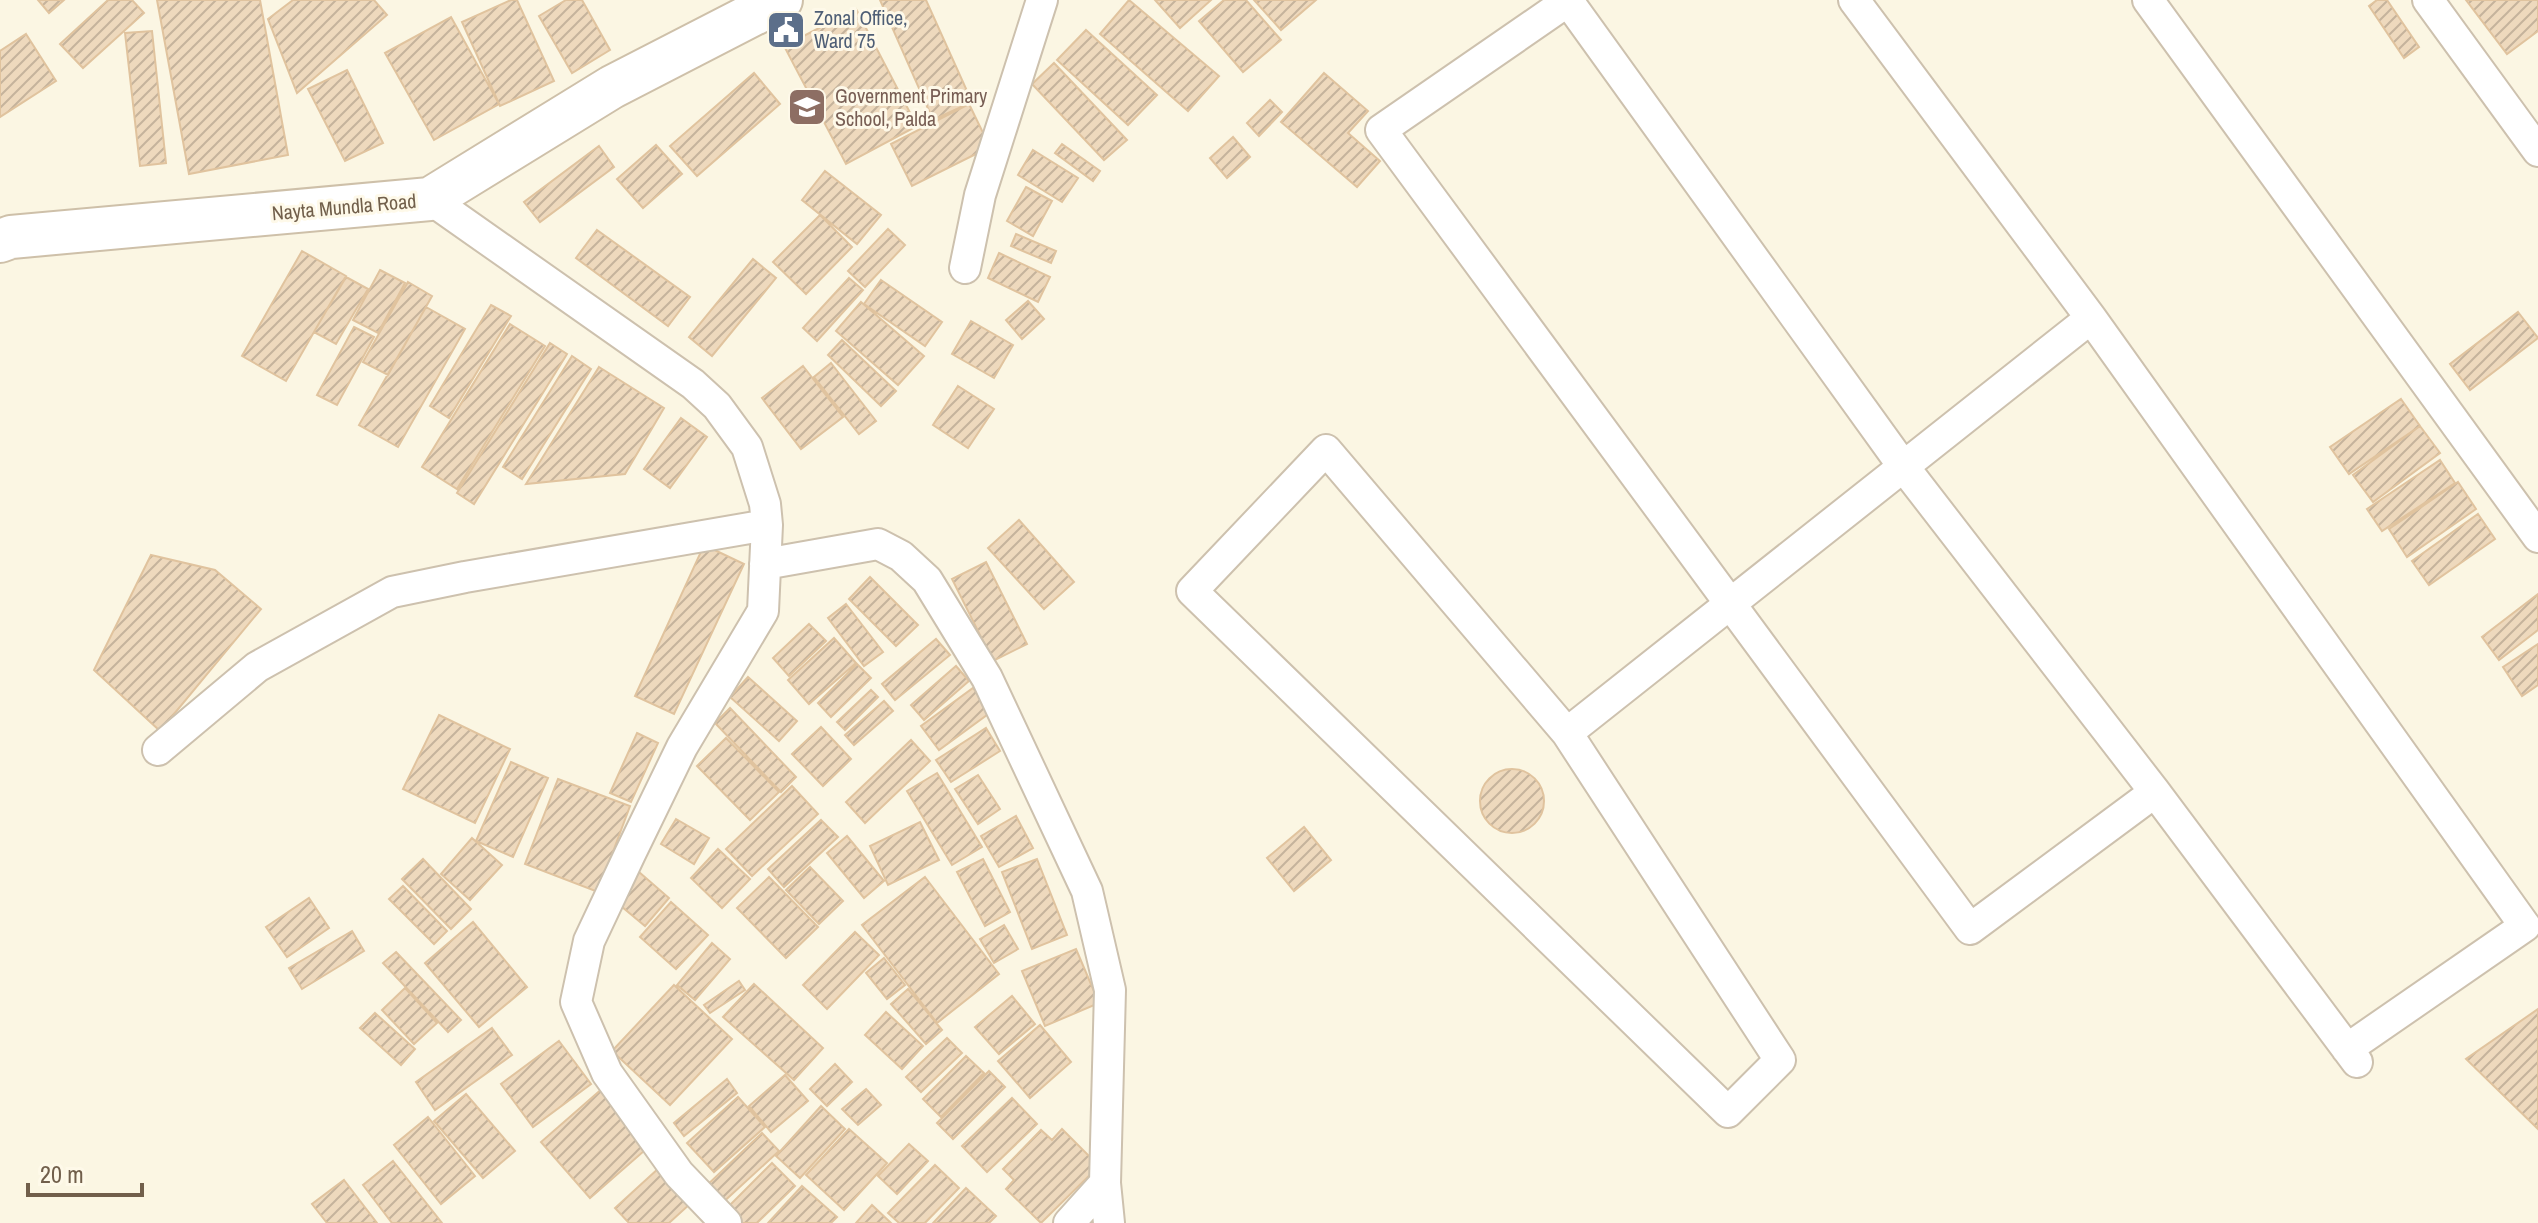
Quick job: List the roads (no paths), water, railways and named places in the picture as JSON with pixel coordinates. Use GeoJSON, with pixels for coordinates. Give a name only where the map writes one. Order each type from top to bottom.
{"type":"FeatureCollection","features":[{"type":"Feature","properties":{"kind":"main road","name":"Nayta Mundla Road"},"geometry":{"type":"LineString","coordinates":[[4,234],[430,199],[612,87],[781,0]]}},
{"type":"Feature","properties":{"kind":"street"},"geometry":{"type":"LineString","coordinates":[[965,268],[980,195],[1042,0]]}},
{"type":"Feature","properties":{"kind":"street"},"geometry":{"type":"LineString","coordinates":[[1854,0],[2091,318],[2532,924],[2352,1055],[2155,792],[1903,466],[1568,1],[1381,130],[1970,929],[2155,792]]}},
{"type":"Feature","properties":{"kind":"street"},"geometry":{"type":"LineString","coordinates":[[2148,0],[2535,526]]}},
{"type":"Feature","properties":{"kind":"street"},"geometry":{"type":"LineString","coordinates":[[2428,0],[2538,151]]}},
{"type":"Feature","properties":{"kind":"street"},"geometry":{"type":"LineString","coordinates":[[430,199],[693,384],[717,406],[747,447],[766,515],[763,611],[682,747],[636,841],[589,941],[576,1002],[607,1073],[679,1174],[726,1223]]}},
{"type":"Feature","properties":{"kind":"street"},"geometry":{"type":"LineString","coordinates":[[1567,733],[2091,318]]}},
{"type":"Feature","properties":{"kind":"street"},"geometry":{"type":"LineString","coordinates":[[1326,450],[1567,733],[1780,1060],[1728,1112],[1192,591],[1326,450]]}},
{"type":"Feature","properties":{"kind":"street"},"geometry":{"type":"LineString","coordinates":[[158,750],[257,667],[392,592],[766,515]]}},
{"type":"Feature","properties":{"kind":"street"},"geometry":{"type":"LineString","coordinates":[[765,564],[878,544],[901,556],[927,580],[987,678],[1087,891],[1110,990],[1105,1183],[1109,1223]]}},
{"type":"Feature","properties":{"kind":"street"},"geometry":{"type":"LineString","coordinates":[[1069,1223],[1105,1183]]}},
{"type":"Feature","properties":{"kind":"place","name":"Zonal Office, Ward 75"},"geometry":{"type":"Point","coordinates":[786,30]}},
{"type":"Feature","properties":{"kind":"place","name":"Government Primary School, Palda"},"geometry":{"type":"Point","coordinates":[807,107]}}]}
